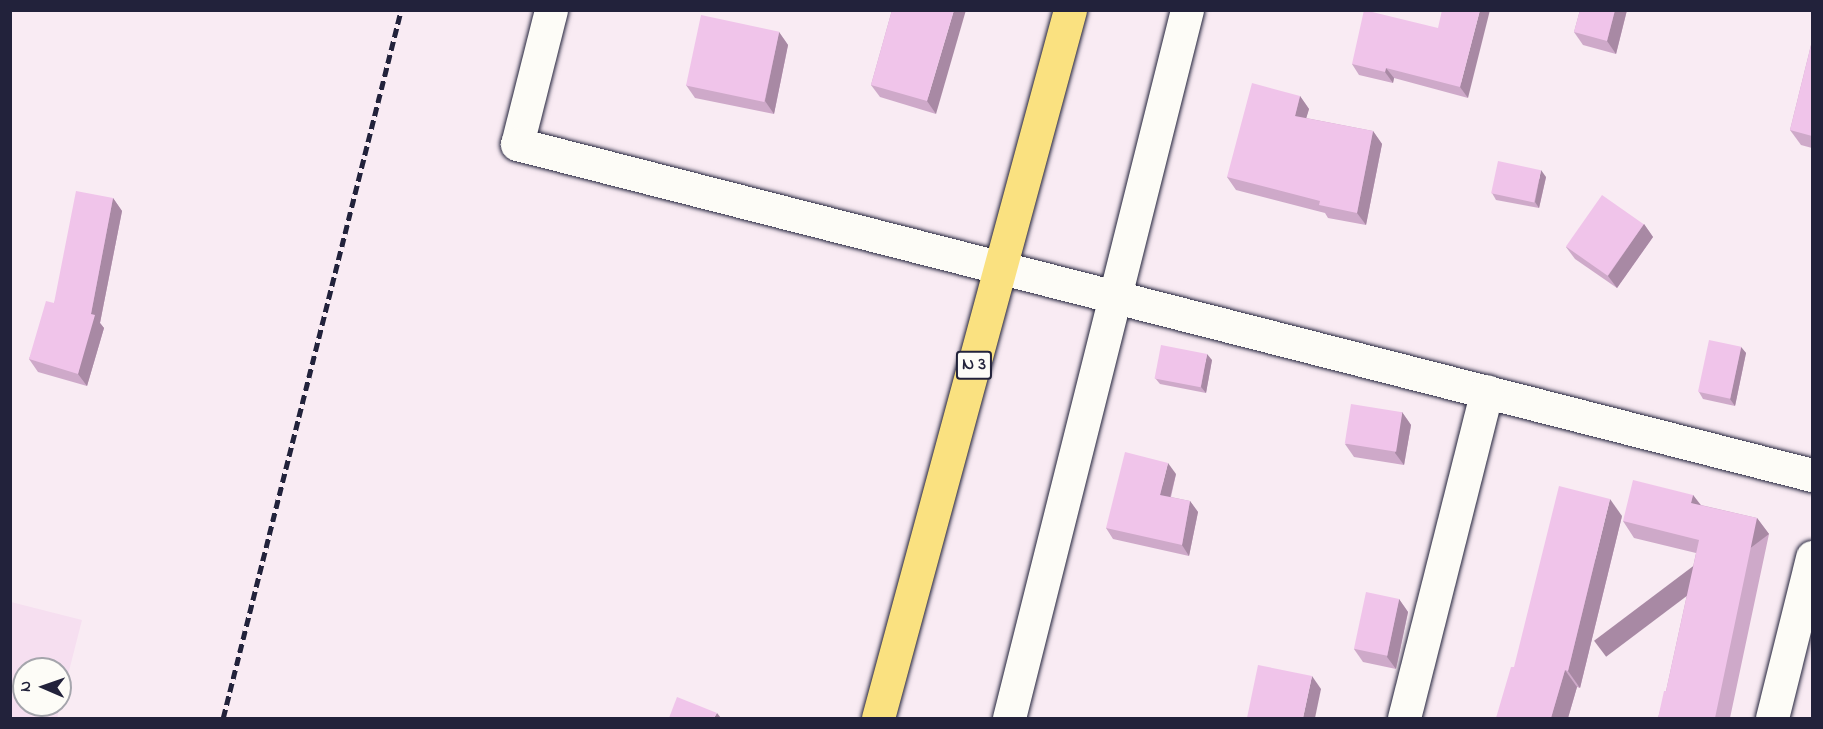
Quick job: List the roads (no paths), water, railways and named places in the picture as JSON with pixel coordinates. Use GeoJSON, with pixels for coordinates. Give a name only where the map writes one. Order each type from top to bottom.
{"type":"FeatureCollection","features":[{"type":"Feature","properties":{"kind":"main road","name":"N 3"},"geometry":{"type":"LineString","coordinates":[[878,718],[1070,10]]}},
{"type":"Feature","properties":{"kind":"street"},"geometry":{"type":"LineString","coordinates":[[551,10],[517,144],[1812,475]]}},
{"type":"Feature","properties":{"kind":"street"},"geometry":{"type":"LineString","coordinates":[[1009,718],[1187,10]]}},
{"type":"Feature","properties":{"kind":"street"},"geometry":{"type":"LineString","coordinates":[[1404,718],[1487,391]]}},
{"type":"Feature","properties":{"kind":"street"},"geometry":{"type":"LineString","coordinates":[[1772,718],[1812,557]]}},
{"type":"Feature","properties":{"kind":"railway"},"geometry":{"type":"LineString","coordinates":[[223,718],[401,10]]}}]}
